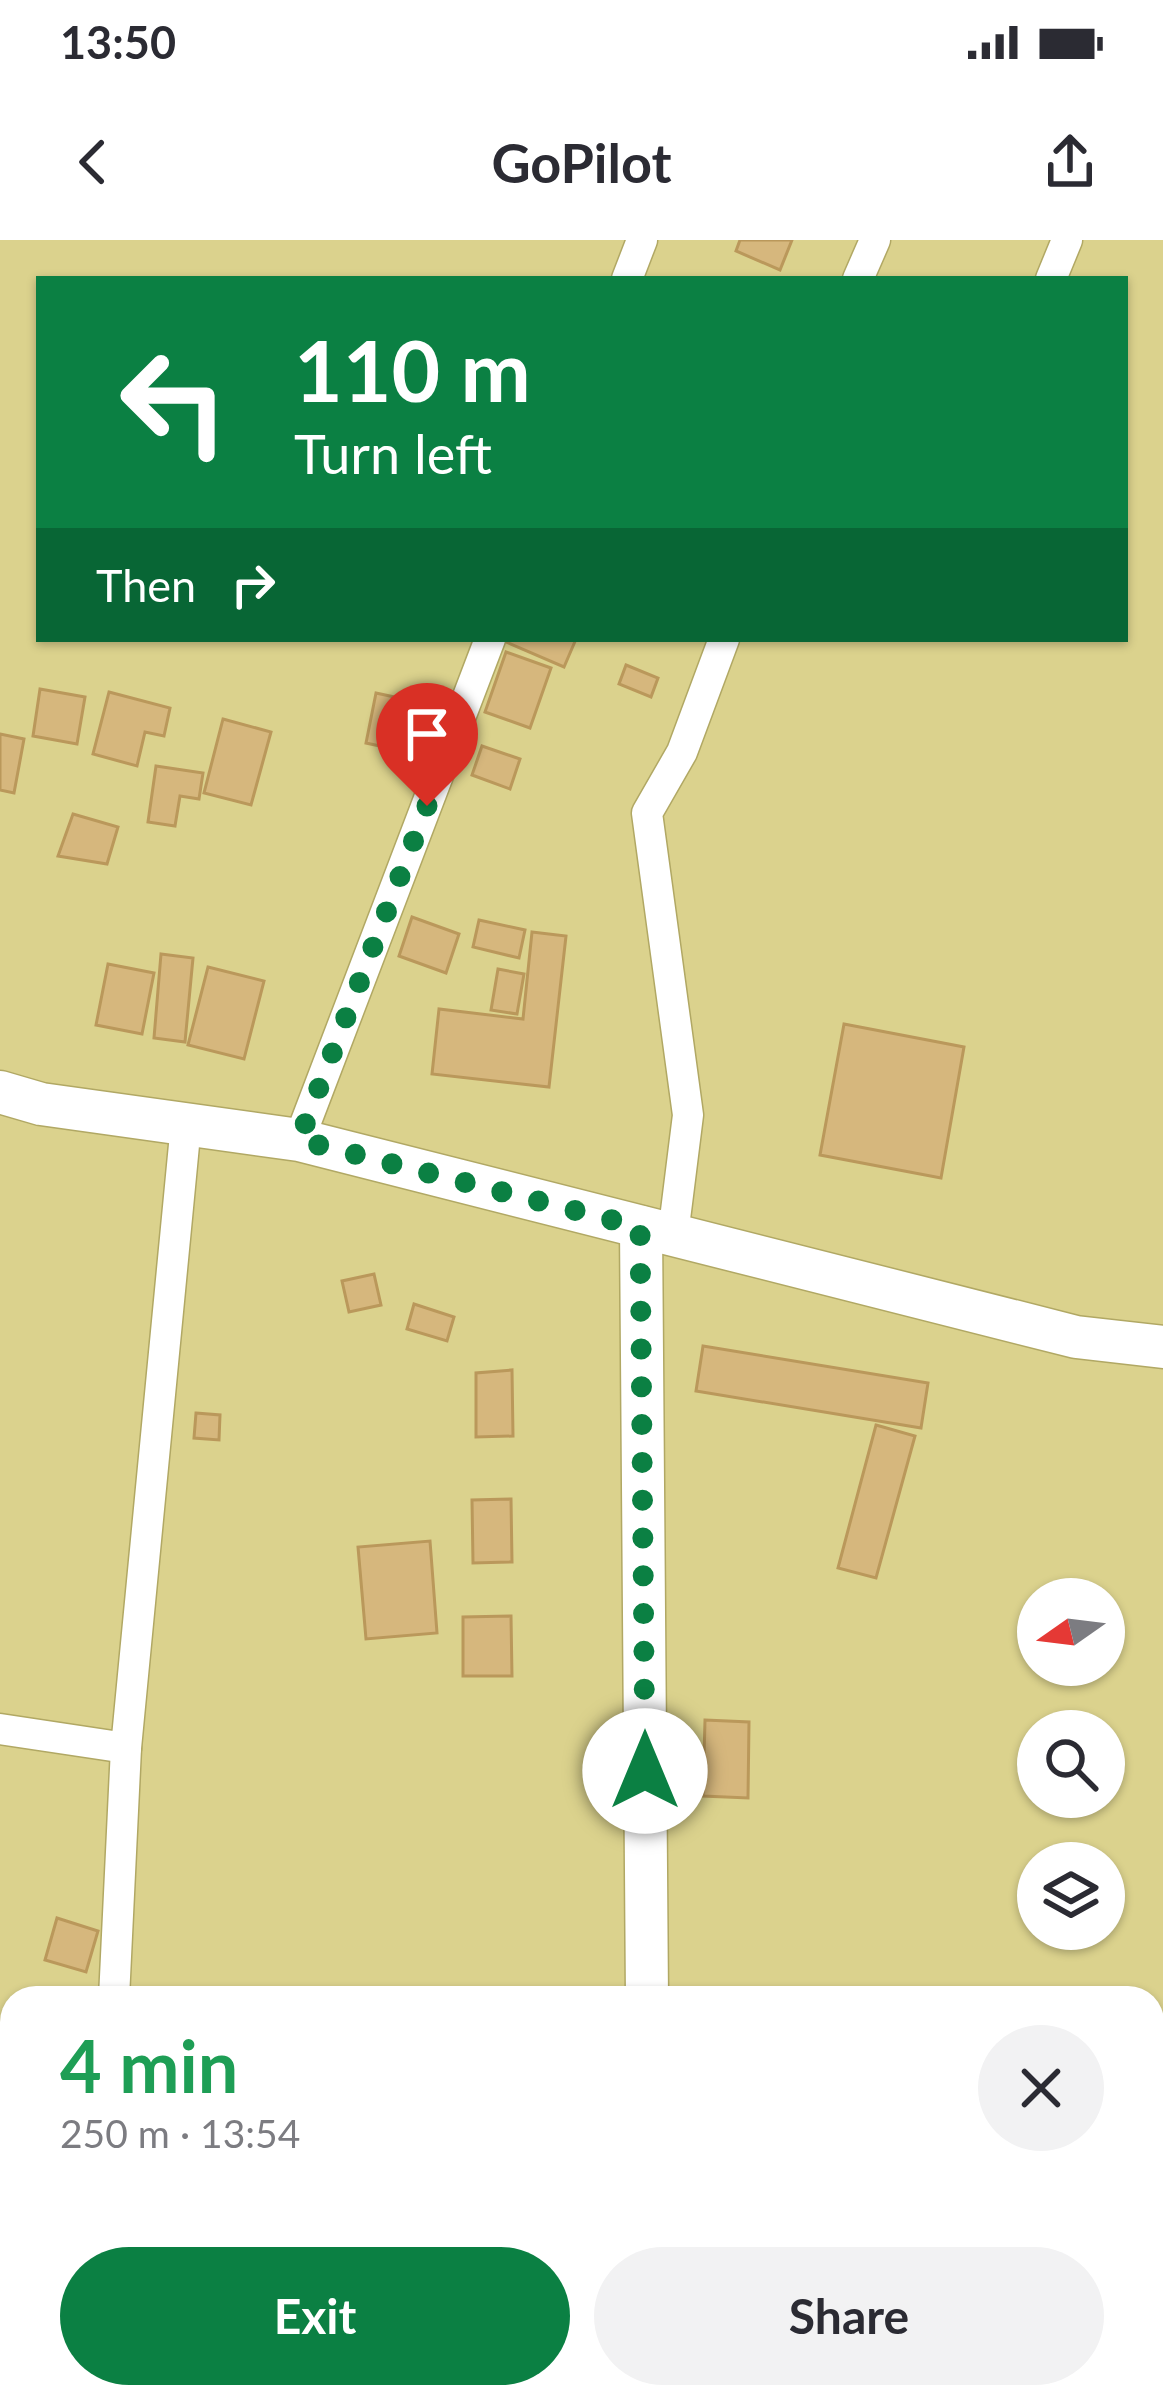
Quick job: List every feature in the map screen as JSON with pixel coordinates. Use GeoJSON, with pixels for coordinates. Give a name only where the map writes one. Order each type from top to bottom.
{"type":"FeatureCollection","features":[{"type":"Feature","properties":{"kind":"main road"},"geometry":{"type":"LineString","coordinates":[[0,1093],[41,1104],[299,1140],[1076,1337],[1163,1347]]}},
{"type":"Feature","properties":{"kind":"main road"},"geometry":{"type":"LineString","coordinates":[[647,1986],[657,1231]]}},
{"type":"Feature","properties":{"kind":"street"},"geometry":{"type":"LineString","coordinates":[[628,276],[642,240]]}},
{"type":"Feature","properties":{"kind":"street"},"geometry":{"type":"LineString","coordinates":[[859,276],[875,240]]}},
{"type":"Feature","properties":{"kind":"street"},"geometry":{"type":"LineString","coordinates":[[1052,276],[1067,240]]}},
{"type":"Feature","properties":{"kind":"street"},"geometry":{"type":"LineString","coordinates":[[299,1140],[489,642]]}},
{"type":"Feature","properties":{"kind":"street"},"geometry":{"type":"LineString","coordinates":[[657,1231],[688,1115],[647,813],[682,752],[723,642]]}},
{"type":"Feature","properties":{"kind":"street"},"geometry":{"type":"LineString","coordinates":[[115,1986],[126,1748],[186,1124]]}},
{"type":"Feature","properties":{"kind":"street"},"geometry":{"type":"LineString","coordinates":[[0,1729],[126,1748]]}},
{"type":"Feature","properties":{"kind":"building"},"geometry":{"type":"Polygon","coordinates":[[[740,240],[792,240],[780,270],[736,251],[740,240]]]}},
{"type":"Feature","properties":{"kind":"building"},"geometry":{"type":"Polygon","coordinates":[[[506,642],[575,642],[564,667],[506,642]]]}},
{"type":"Feature","properties":{"kind":"building"},"geometry":{"type":"Polygon","coordinates":[[[506,652],[551,668],[530,728],[485,712],[506,652]]]}},
{"type":"Feature","properties":{"kind":"building"},"geometry":{"type":"Polygon","coordinates":[[[626,665],[658,678],[651,697],[619,684],[626,665]]]}},
{"type":"Feature","properties":{"kind":"building"},"geometry":{"type":"Polygon","coordinates":[[[40,689],[85,697],[77,744],[33,736],[40,689]]]}},
{"type":"Feature","properties":{"kind":"building"},"geometry":{"type":"Polygon","coordinates":[[[109,692],[170,708],[164,736],[145,732],[137,766],[93,754],[109,692]]]}},
{"type":"Feature","properties":{"kind":"building"},"geometry":{"type":"Polygon","coordinates":[[[376,693],[422,703],[412,753],[366,743],[376,693]]]}},
{"type":"Feature","properties":{"kind":"building"},"geometry":{"type":"Polygon","coordinates":[[[223,719],[271,732],[251,805],[204,793],[223,719]]]}},
{"type":"Feature","properties":{"kind":"building"},"geometry":{"type":"Polygon","coordinates":[[[0,734],[24,739],[14,793],[0,790],[0,734]]]}},
{"type":"Feature","properties":{"kind":"building"},"geometry":{"type":"Polygon","coordinates":[[[482,746],[520,759],[510,789],[472,775],[482,746]]]}},
{"type":"Feature","properties":{"kind":"building"},"geometry":{"type":"Polygon","coordinates":[[[156,766],[203,773],[199,799],[180,796],[175,826],[148,822],[156,766]]]}},
{"type":"Feature","properties":{"kind":"building"},"geometry":{"type":"Polygon","coordinates":[[[73,814],[118,827],[107,864],[58,856],[73,814]]]}},
{"type":"Feature","properties":{"kind":"building"},"geometry":{"type":"Polygon","coordinates":[[[412,917],[459,934],[446,973],[399,956],[412,917]]]}},
{"type":"Feature","properties":{"kind":"building"},"geometry":{"type":"Polygon","coordinates":[[[479,920],[525,930],[519,958],[473,947],[479,920]]]}},
{"type":"Feature","properties":{"kind":"building"},"geometry":{"type":"Polygon","coordinates":[[[532,932],[566,936],[549,1087],[432,1074],[439,1009],[523,1019],[532,932]]]}},
{"type":"Feature","properties":{"kind":"building"},"geometry":{"type":"Polygon","coordinates":[[[161,954],[193,958],[185,1042],[154,1038],[161,954]]]}},
{"type":"Feature","properties":{"kind":"building"},"geometry":{"type":"Polygon","coordinates":[[[108,964],[154,973],[142,1034],[96,1025],[108,964]]]}},
{"type":"Feature","properties":{"kind":"building"},"geometry":{"type":"Polygon","coordinates":[[[208,967],[264,981],[244,1059],[188,1045],[208,967]]]}},
{"type":"Feature","properties":{"kind":"building"},"geometry":{"type":"Polygon","coordinates":[[[498,969],[524,974],[517,1014],[491,1010],[498,969]]]}},
{"type":"Feature","properties":{"kind":"building"},"geometry":{"type":"Polygon","coordinates":[[[844,1024],[964,1047],[941,1178],[820,1155],[844,1024]]]}},
{"type":"Feature","properties":{"kind":"building"},"geometry":{"type":"Polygon","coordinates":[[[374,1274],[381,1305],[349,1312],[342,1281],[374,1274]]]}},
{"type":"Feature","properties":{"kind":"building"},"geometry":{"type":"Polygon","coordinates":[[[414,1304],[454,1317],[447,1341],[407,1329],[414,1304]]]}},
{"type":"Feature","properties":{"kind":"building"},"geometry":{"type":"Polygon","coordinates":[[[703,1346],[928,1383],[921,1428],[696,1391],[703,1346]]]}},
{"type":"Feature","properties":{"kind":"building"},"geometry":{"type":"Polygon","coordinates":[[[512,1370],[513,1436],[476,1437],[476,1373],[512,1370]]]}},
{"type":"Feature","properties":{"kind":"building"},"geometry":{"type":"Polygon","coordinates":[[[196,1413],[220,1415],[219,1440],[194,1438],[196,1413]]]}},
{"type":"Feature","properties":{"kind":"building"},"geometry":{"type":"Polygon","coordinates":[[[876,1425],[915,1436],[876,1578],[838,1568],[876,1425]]]}},
{"type":"Feature","properties":{"kind":"building"},"geometry":{"type":"Polygon","coordinates":[[[511,1499],[512,1562],[473,1563],[472,1500],[511,1499]]]}},
{"type":"Feature","properties":{"kind":"building"},"geometry":{"type":"Polygon","coordinates":[[[430,1541],[437,1633],[366,1639],[358,1547],[430,1541]]]}},
{"type":"Feature","properties":{"kind":"building"},"geometry":{"type":"Polygon","coordinates":[[[511,1616],[512,1676],[463,1676],[463,1617],[511,1616]]]}},
{"type":"Feature","properties":{"kind":"building"},"geometry":{"type":"Polygon","coordinates":[[[705,1720],[749,1722],[748,1798],[703,1796],[705,1720]]]}},
{"type":"Feature","properties":{"kind":"building"},"geometry":{"type":"Polygon","coordinates":[[[57,1918],[98,1931],[86,1972],[45,1960],[57,1918]]]}},
{"type":"Feature","properties":{"kind":"route"},"geometry":{"type":"LineString","coordinates":[[427,806],[299,1140],[640,1227],[645,1771]]}}]}
